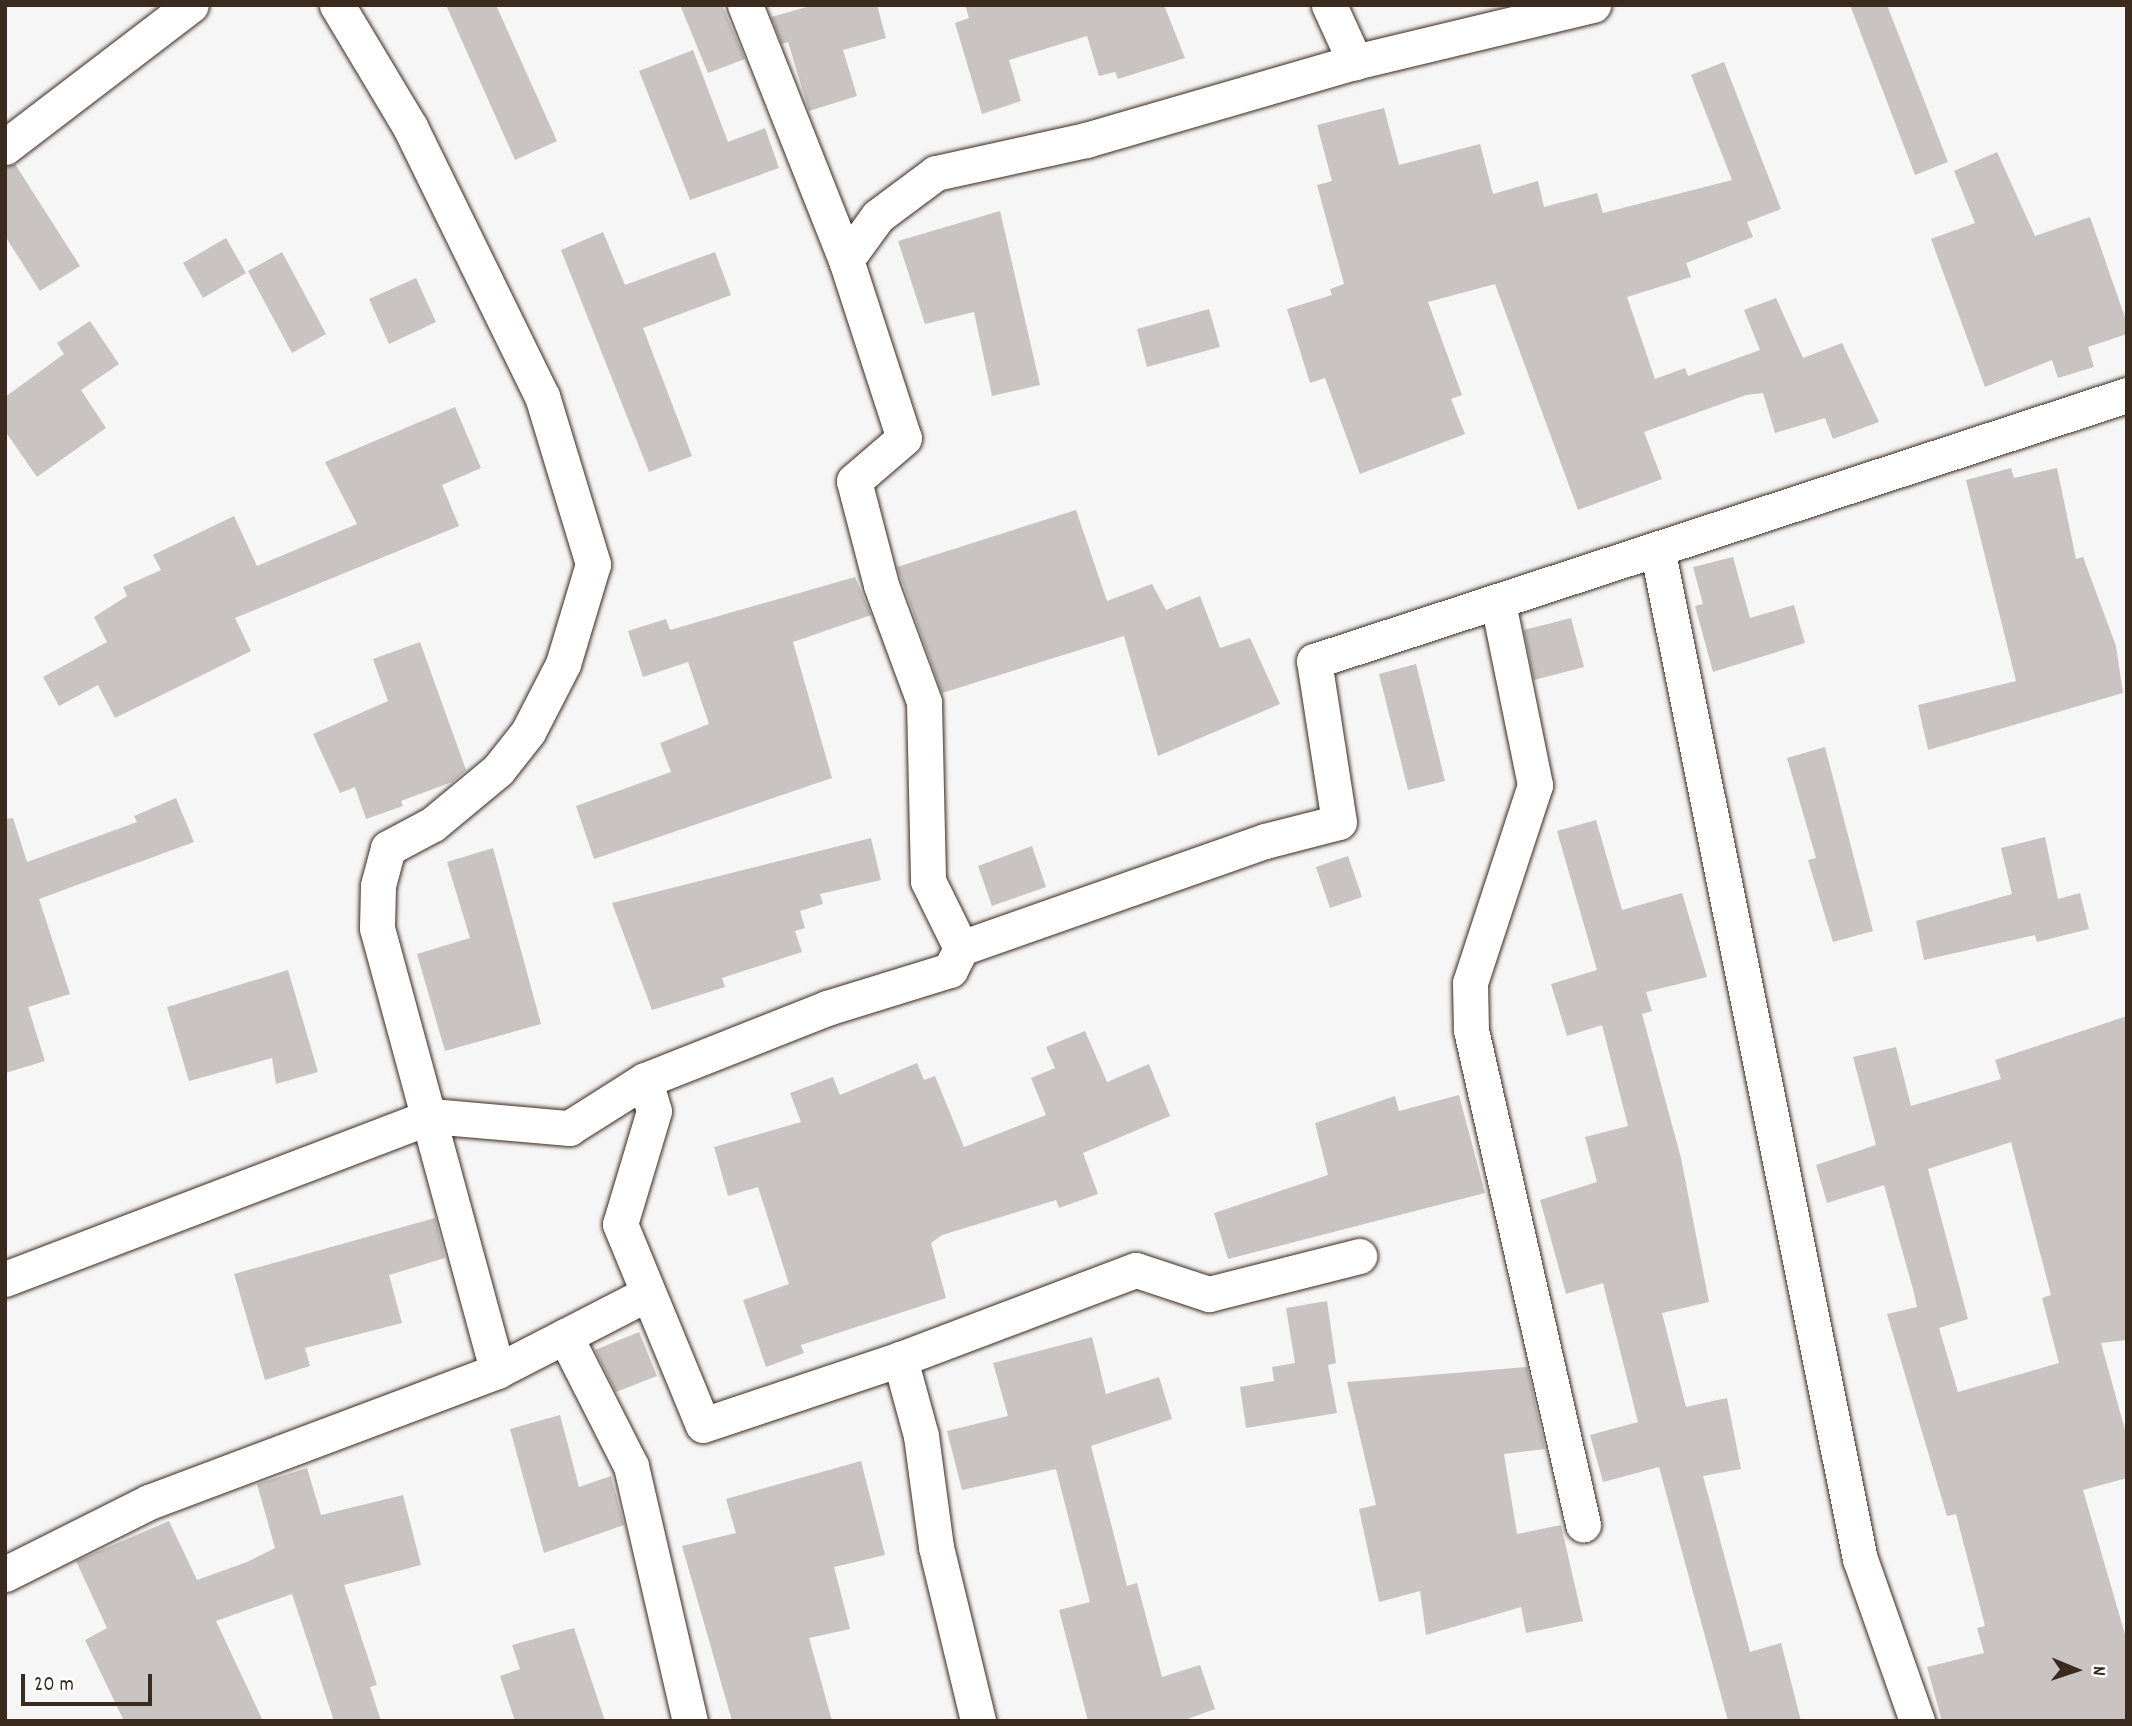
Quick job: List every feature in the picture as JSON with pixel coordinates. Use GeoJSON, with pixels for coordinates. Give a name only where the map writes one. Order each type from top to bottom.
{"type":"FeatureCollection","features":[{"type":"Feature","properties":{"kind":"street"},"geometry":{"type":"LineString","coordinates":[[5,147],[191,5]]}},
{"type":"Feature","properties":{"kind":"street"},"geometry":{"type":"LineString","coordinates":[[337,5],[410,127],[542,396],[593,564],[563,664],[528,732],[498,770],[433,824],[388,848],[378,886],[377,928],[407,1052],[431,1116],[497,1371]]}},
{"type":"Feature","properties":{"kind":"street"},"geometry":{"type":"LineString","coordinates":[[745,5],[846,260],[904,438],[854,481],[881,585],[924,702],[928,881],[961,948]]}},
{"type":"Feature","properties":{"kind":"street"},"geometry":{"type":"LineString","coordinates":[[1329,5],[1355,62]]}},
{"type":"Feature","properties":{"kind":"street"},"geometry":{"type":"LineString","coordinates":[[846,260],[878,216],[936,173],[1086,139],[1355,62],[1593,5]]}},
{"type":"Feature","properties":{"kind":"street"},"geometry":{"type":"LineString","coordinates":[[5,1279],[431,1116],[569,1128],[645,1080],[827,1008],[950,970],[961,948],[1265,841],[1339,822],[1314,661],[1658,553],[2127,395]]}},
{"type":"Feature","properties":{"kind":"street"},"geometry":{"type":"LineString","coordinates":[[1658,553],[1860,1559],[1917,1721]]}},
{"type":"Feature","properties":{"kind":"street"},"geometry":{"type":"LineString","coordinates":[[1498,603],[1535,785],[1470,983],[1471,1030],[1583,1524]]}},
{"type":"Feature","properties":{"kind":"street"},"geometry":{"type":"LineString","coordinates":[[645,1080],[654,1111],[620,1224],[703,1425],[900,1359],[1136,1270],[1209,1294],[1359,1256]]}},
{"type":"Feature","properties":{"kind":"street"},"geometry":{"type":"LineString","coordinates":[[5,1574],[149,1502],[497,1371],[647,1294]]}},
{"type":"Feature","properties":{"kind":"street"},"geometry":{"type":"LineString","coordinates":[[565,1336],[631,1466],[690,1721]]}},
{"type":"Feature","properties":{"kind":"street"},"geometry":{"type":"LineString","coordinates":[[900,1359],[921,1436],[936,1547],[978,1721]]}},
{"type":"Feature","properties":{"kind":"building"},"geometry":{"type":"Polygon","coordinates":[[[446,5],[496,5],[557,141],[515,160],[446,5]]]}},
{"type":"Feature","properties":{"kind":"building"},"geometry":{"type":"Polygon","coordinates":[[[680,5],[722,5],[745,59],[708,73],[680,5]]]}},
{"type":"Feature","properties":{"kind":"building"},"geometry":{"type":"Polygon","coordinates":[[[814,5],[877,5],[886,38],[843,50],[857,96],[809,111],[788,42],[782,44],[771,17],[814,5]]]}},
{"type":"Feature","properties":{"kind":"building"},"geometry":{"type":"Polygon","coordinates":[[[965,5],[1164,5],[1185,58],[1118,79],[1115,72],[1099,76],[1087,36],[1009,60],[1021,101],[982,114],[955,23],[969,18],[965,5]]]}},
{"type":"Feature","properties":{"kind":"building"},"geometry":{"type":"Polygon","coordinates":[[[1850,5],[1887,5],[1948,162],[1915,175],[1850,5]]]}},
{"type":"Feature","properties":{"kind":"building"},"geometry":{"type":"Polygon","coordinates":[[[693,50],[728,142],[765,128],[779,168],[690,200],[639,71],[693,50]]]}},
{"type":"Feature","properties":{"kind":"building"},"geometry":{"type":"Polygon","coordinates":[[[1724,62],[1781,209],[1747,222],[1753,237],[1686,263],[1691,277],[1627,297],[1655,379],[1685,368],[1688,376],[1760,350],[1744,310],[1776,298],[1803,358],[1842,343],[1879,422],[1833,439],[1825,418],[1775,433],[1763,393],[1746,395],[1644,432],[1662,479],[1578,510],[1495,284],[1428,302],[1462,395],[1451,399],[1465,434],[1360,474],[1325,378],[1310,383],[1287,309],[1332,295],[1330,289],[1344,284],[1317,185],[1332,181],[1317,125],[1384,108],[1399,165],[1480,144],[1493,194],[1538,181],[1544,207],[1597,193],[1603,213],[1732,180],[1691,75],[1724,62]]]}},
{"type":"Feature","properties":{"kind":"building"},"geometry":{"type":"Polygon","coordinates":[[[1997,152],[2035,236],[2090,217],[2127,323],[2127,334],[2088,347],[2094,367],[2058,378],[2052,360],[1985,387],[1931,239],[1975,223],[1954,171],[1997,152]]]}},
{"type":"Feature","properties":{"kind":"building"},"geometry":{"type":"Polygon","coordinates":[[[15,164],[80,266],[40,291],[5,236],[5,167],[15,164]]]}},
{"type":"Feature","properties":{"kind":"building"},"geometry":{"type":"Polygon","coordinates":[[[1000,211],[1040,385],[992,396],[974,312],[925,324],[898,241],[1000,211]]]}},
{"type":"Feature","properties":{"kind":"building"},"geometry":{"type":"Polygon","coordinates":[[[603,232],[625,285],[715,252],[731,295],[643,328],[692,456],[649,472],[561,250],[603,232]]]}},
{"type":"Feature","properties":{"kind":"building"},"geometry":{"type":"Polygon","coordinates":[[[226,238],[246,273],[203,298],[183,263],[226,238]]]}},
{"type":"Feature","properties":{"kind":"building"},"geometry":{"type":"Polygon","coordinates":[[[282,252],[326,334],[292,353],[248,271],[282,252]]]}},
{"type":"Feature","properties":{"kind":"building"},"geometry":{"type":"Polygon","coordinates":[[[416,278],[436,322],[389,344],[369,299],[416,278]]]}},
{"type":"Feature","properties":{"kind":"building"},"geometry":{"type":"Polygon","coordinates":[[[1209,309],[1220,347],[1147,367],[1137,329],[1209,309]]]}},
{"type":"Feature","properties":{"kind":"building"},"geometry":{"type":"Polygon","coordinates":[[[90,321],[119,364],[81,390],[106,428],[37,477],[5,431],[5,397],[64,354],[57,343],[90,321]]]}},
{"type":"Feature","properties":{"kind":"building"},"geometry":{"type":"Polygon","coordinates":[[[455,407],[481,468],[442,485],[459,526],[235,618],[251,651],[115,718],[98,685],[59,706],[43,677],[107,642],[94,617],[127,596],[123,587],[161,570],[153,555],[234,516],[257,566],[357,524],[325,462],[455,407]]]}},
{"type":"Feature","properties":{"kind":"building"},"geometry":{"type":"Polygon","coordinates":[[[2011,468],[2014,478],[2057,468],[2076,559],[2083,557],[2116,646],[2123,693],[1928,750],[1918,705],[2016,681],[1966,480],[2011,468]]]}},
{"type":"Feature","properties":{"kind":"building"},"geometry":{"type":"Polygon","coordinates":[[[1076,510],[1107,601],[1152,584],[1166,610],[1200,596],[1220,648],[1250,638],[1280,704],[1158,756],[1124,636],[942,693],[897,567],[1076,510]]]}},
{"type":"Feature","properties":{"kind":"building"},"geometry":{"type":"Polygon","coordinates":[[[1733,557],[1750,618],[1794,605],[1805,643],[1713,672],[1695,606],[1703,604],[1693,567],[1733,557]]]}},
{"type":"Feature","properties":{"kind":"building"},"geometry":{"type":"Polygon","coordinates":[[[855,577],[871,615],[793,642],[832,778],[594,859],[576,806],[671,772],[660,743],[709,724],[688,662],[643,677],[628,631],[666,619],[670,630],[855,577]]]}},
{"type":"Feature","properties":{"kind":"building"},"geometry":{"type":"Polygon","coordinates":[[[1571,618],[1584,667],[1534,680],[1524,630],[1571,618]]]}},
{"type":"Feature","properties":{"kind":"building"},"geometry":{"type":"Polygon","coordinates":[[[420,642],[466,770],[452,782],[401,801],[403,806],[366,819],[355,787],[340,793],[313,734],[388,701],[373,659],[420,642]]]}},
{"type":"Feature","properties":{"kind":"building"},"geometry":{"type":"Polygon","coordinates":[[[1416,664],[1445,781],[1408,790],[1379,674],[1416,664]]]}},
{"type":"Feature","properties":{"kind":"building"},"geometry":{"type":"Polygon","coordinates":[[[1825,747],[1873,931],[1833,942],[1808,860],[1816,858],[1787,758],[1825,747]]]}},
{"type":"Feature","properties":{"kind":"building"},"geometry":{"type":"Polygon","coordinates":[[[176,798],[194,842],[39,899],[70,994],[28,1007],[45,1061],[5,1073],[5,819],[13,818],[27,862],[137,822],[134,816],[176,798]]]}},
{"type":"Feature","properties":{"kind":"building"},"geometry":{"type":"Polygon","coordinates":[[[1596,820],[1622,910],[1682,893],[1707,977],[1646,992],[1652,1011],[1642,1014],[1681,1158],[1709,1302],[1662,1313],[1686,1407],[1727,1398],[1741,1469],[1703,1476],[1750,1652],[1781,1643],[1801,1721],[1728,1721],[1659,1467],[1603,1482],[1590,1435],[1638,1422],[1603,1283],[1566,1294],[1540,1200],[1597,1182],[1585,1137],[1628,1126],[1602,1025],[1567,1036],[1551,984],[1597,970],[1557,831],[1596,820]]]}},
{"type":"Feature","properties":{"kind":"building"},"geometry":{"type":"Polygon","coordinates":[[[2045,837],[2058,899],[2080,893],[2089,929],[2037,942],[2035,935],[1924,960],[1916,921],[2012,894],[2001,848],[2045,837]]]}},
{"type":"Feature","properties":{"kind":"building"},"geometry":{"type":"Polygon","coordinates":[[[871,838],[881,880],[820,894],[823,904],[800,911],[805,928],[795,931],[802,952],[722,978],[725,987],[652,1010],[612,903],[871,838]]]}},
{"type":"Feature","properties":{"kind":"building"},"geometry":{"type":"Polygon","coordinates":[[[1032,846],[1046,887],[992,906],[978,866],[1032,846]]]}},
{"type":"Feature","properties":{"kind":"building"},"geometry":{"type":"Polygon","coordinates":[[[493,848],[541,1024],[445,1051],[417,954],[470,938],[447,862],[493,848]]]}},
{"type":"Feature","properties":{"kind":"building"},"geometry":{"type":"Polygon","coordinates":[[[1348,856],[1362,897],[1330,908],[1316,867],[1348,856]]]}},
{"type":"Feature","properties":{"kind":"building"},"geometry":{"type":"Polygon","coordinates":[[[288,970],[318,1072],[276,1084],[272,1058],[189,1081],[167,1007],[288,970]]]}},
{"type":"Feature","properties":{"kind":"building"},"geometry":{"type":"Polygon","coordinates":[[[2127,1016],[2127,1340],[2101,1343],[2127,1437],[2127,1478],[2083,1490],[2127,1641],[2127,1721],[1942,1721],[1927,1667],[1984,1653],[1977,1628],[1985,1626],[1956,1514],[1947,1516],[1887,1314],[1917,1307],[1914,1293],[1884,1185],[1827,1203],[1816,1165],[1876,1145],[1853,1057],[1896,1047],[1911,1106],[2001,1079],[1995,1060],[2127,1016]],[[2011,1142],[1928,1169],[1968,1319],[1939,1328],[1958,1392],[2059,1363],[2042,1298],[2051,1295],[2011,1142]]]}},
{"type":"Feature","properties":{"kind":"building"},"geometry":{"type":"Polygon","coordinates":[[[1085,1031],[1107,1082],[1149,1064],[1170,1116],[1083,1153],[1098,1194],[1059,1208],[1056,1200],[942,1235],[931,1243],[946,1298],[801,1345],[804,1353],[766,1367],[743,1300],[789,1284],[758,1187],[728,1196],[714,1147],[801,1122],[790,1093],[833,1077],[840,1095],[917,1063],[924,1080],[935,1076],[964,1147],[1046,1115],[1031,1078],[1055,1068],[1046,1047],[1085,1031]]]}},
{"type":"Feature","properties":{"kind":"building"},"geometry":{"type":"Polygon","coordinates":[[[1459,1095],[1485,1193],[1228,1259],[1214,1213],[1328,1175],[1315,1123],[1395,1096],[1399,1111],[1459,1095]]]}},
{"type":"Feature","properties":{"kind":"building"},"geometry":{"type":"Polygon","coordinates":[[[435,1218],[445,1258],[389,1275],[402,1323],[305,1348],[310,1366],[265,1380],[234,1274],[435,1218]]]}},
{"type":"Feature","properties":{"kind":"building"},"geometry":{"type":"Polygon","coordinates":[[[1327,1301],[1336,1363],[1328,1365],[1337,1413],[1246,1428],[1240,1387],[1274,1381],[1272,1367],[1295,1363],[1286,1308],[1327,1301]]]}},
{"type":"Feature","properties":{"kind":"building"},"geometry":{"type":"Polygon","coordinates":[[[639,1332],[657,1376],[616,1392],[595,1350],[639,1332]]]}},
{"type":"Feature","properties":{"kind":"building"},"geometry":{"type":"Polygon","coordinates":[[[1092,1337],[1106,1394],[1159,1377],[1172,1419],[1091,1446],[1127,1586],[1137,1583],[1162,1677],[1200,1665],[1215,1709],[1182,1721],[1088,1721],[1059,1610],[1090,1602],[1056,1469],[962,1490],[947,1431],[1008,1416],[993,1363],[1092,1337]]]}},
{"type":"Feature","properties":{"kind":"building"},"geometry":{"type":"Polygon","coordinates":[[[1527,1367],[1545,1449],[1504,1454],[1517,1534],[1561,1525],[1583,1621],[1526,1633],[1521,1607],[1426,1635],[1420,1591],[1379,1602],[1359,1509],[1376,1505],[1347,1382],[1527,1367]]]}},
{"type":"Feature","properties":{"kind":"building"},"geometry":{"type":"Polygon","coordinates":[[[560,1415],[579,1487],[611,1476],[624,1525],[544,1553],[510,1429],[560,1415]]]}},
{"type":"Feature","properties":{"kind":"building"},"geometry":{"type":"Polygon","coordinates":[[[861,1461],[885,1555],[834,1567],[850,1629],[809,1638],[832,1721],[732,1721],[682,1546],[736,1533],[726,1499],[861,1461]]]}},
{"type":"Feature","properties":{"kind":"building"},"geometry":{"type":"Polygon","coordinates":[[[307,1468],[321,1515],[403,1495],[421,1565],[344,1585],[377,1685],[370,1687],[381,1721],[334,1721],[292,1594],[216,1621],[263,1721],[124,1721],[85,1640],[107,1628],[76,1561],[169,1521],[197,1580],[247,1562],[275,1548],[257,1484],[307,1468]]]}},
{"type":"Feature","properties":{"kind":"building"},"geometry":{"type":"Polygon","coordinates":[[[574,1628],[605,1721],[515,1721],[500,1676],[520,1669],[512,1645],[574,1628]]]}}]}
